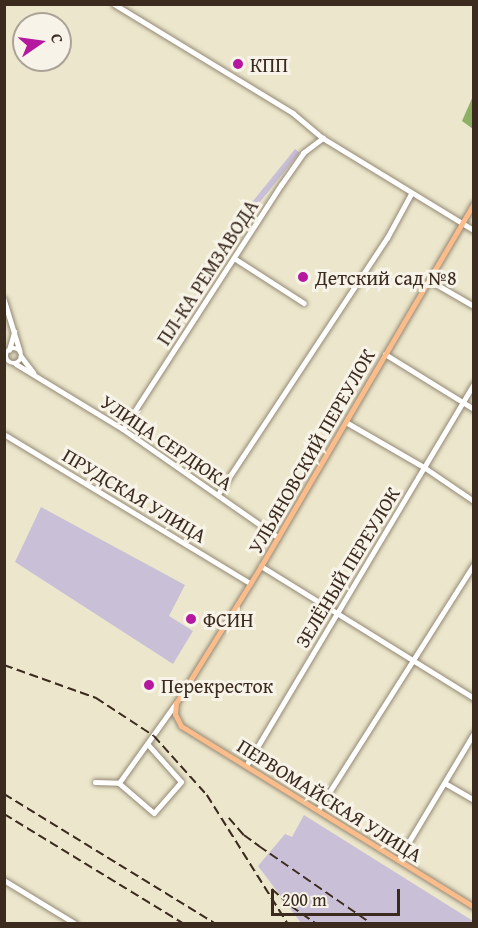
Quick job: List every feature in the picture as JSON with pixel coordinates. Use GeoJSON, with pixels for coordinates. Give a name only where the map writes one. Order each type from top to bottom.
{"type":"FeatureCollection","features":[{"type":"Feature","properties":{"kind":"main road","name":"УЛЬЯНОВСКИЙ ПЕРЕУЛОК"},"geometry":{"type":"LineString","coordinates":[[175,714],[176,703],[261,566],[474,203]]}},
{"type":"Feature","properties":{"kind":"main road","name":"ПЕРВОМАЙСКАЯ УЛИЦА"},"geometry":{"type":"LineString","coordinates":[[175,714],[181,726],[474,907]]}},
{"type":"Feature","properties":{"kind":"street"},"geometry":{"type":"LineString","coordinates":[[114,4],[293,113],[323,138],[411,194],[474,230]]}},
{"type":"Feature","properties":{"kind":"street","name":"ПЛ-КА РЕМЗАВОДА"},"geometry":{"type":"LineString","coordinates":[[123,429],[303,153],[323,138]]}},
{"type":"Feature","properties":{"kind":"street"},"geometry":{"type":"LineString","coordinates":[[218,494],[387,237],[411,194]]}},
{"type":"Feature","properties":{"kind":"street"},"geometry":{"type":"LineString","coordinates":[[234,258],[304,303]]}},
{"type":"Feature","properties":{"kind":"street"},"geometry":{"type":"LineString","coordinates":[[429,280],[474,306]]}},
{"type":"Feature","properties":{"kind":"street"},"geometry":{"type":"LineString","coordinates":[[4,299],[21,354],[36,375]]}},
{"type":"Feature","properties":{"kind":"street"},"geometry":{"type":"LineString","coordinates":[[14,364],[7,360],[6,353],[15,330]]}},
{"type":"Feature","properties":{"kind":"street"},"geometry":{"type":"LineString","coordinates":[[6,353],[21,354]]}},
{"type":"Feature","properties":{"kind":"street"},"geometry":{"type":"LineString","coordinates":[[4,367],[14,364],[21,354]]}},
{"type":"Feature","properties":{"kind":"street"},"geometry":{"type":"LineString","coordinates":[[385,354],[474,410]]}},
{"type":"Feature","properties":{"kind":"street","name":"УЛИЦА СЕРДЮКА"},"geometry":{"type":"LineString","coordinates":[[14,364],[36,375],[123,429],[278,537]]}},
{"type":"Feature","properties":{"kind":"street","name":"ЗЕЛЁНЫЙ ПЕРЕУЛОК"},"geometry":{"type":"LineString","coordinates":[[246,766],[474,384]]}},
{"type":"Feature","properties":{"kind":"street"},"geometry":{"type":"LineString","coordinates":[[346,422],[424,468],[474,501]]}},
{"type":"Feature","properties":{"kind":"street","name":"ПРУДСКАЯ УЛИЦА"},"geometry":{"type":"LineString","coordinates":[[4,434],[250,583]]}},
{"type":"Feature","properties":{"kind":"street"},"geometry":{"type":"LineString","coordinates":[[318,810],[474,564]]}},
{"type":"Feature","properties":{"kind":"street"},"geometry":{"type":"LineString","coordinates":[[261,566],[474,698]]}},
{"type":"Feature","properties":{"kind":"street"},"geometry":{"type":"LineString","coordinates":[[119,783],[176,703]]}},
{"type":"Feature","properties":{"kind":"street"},"geometry":{"type":"LineString","coordinates":[[398,860],[474,733]]}},
{"type":"Feature","properties":{"kind":"street"},"geometry":{"type":"LineString","coordinates":[[95,782],[119,783],[154,813],[181,782],[148,745]]}},
{"type":"Feature","properties":{"kind":"street"},"geometry":{"type":"LineString","coordinates":[[445,783],[474,800]]}},
{"type":"Feature","properties":{"kind":"street"},"geometry":{"type":"LineString","coordinates":[[4,880],[76,924]]}},
{"type":"Feature","properties":{"kind":"shaded area"},"geometry":{"type":"Polygon","coordinates":[[[295,149],[300,153],[247,218],[242,214],[295,149]]]}},
{"type":"Feature","properties":{"kind":"shaded area"},"geometry":{"type":"Polygon","coordinates":[[[41,507],[185,585],[169,616],[193,631],[173,664],[15,562],[41,507]]]}},
{"type":"Feature","properties":{"kind":"shaded area"},"geometry":{"type":"Polygon","coordinates":[[[304,815],[473,923],[301,923],[258,866],[285,834],[292,837],[304,815]]]}},
{"type":"Feature","properties":{"kind":"green space"},"geometry":{"type":"Polygon","coordinates":[[[473,96],[473,129],[462,121],[473,96]]]}},
{"type":"Feature","properties":{"kind":"railway"},"geometry":{"type":"LineString","coordinates":[[4,665],[96,698],[154,736],[207,795],[288,924]]}},
{"type":"Feature","properties":{"kind":"railway"},"geometry":{"type":"LineString","coordinates":[[4,794],[216,924]]}},
{"type":"Feature","properties":{"kind":"railway"},"geometry":{"type":"LineString","coordinates":[[4,814],[184,924]]}},
{"type":"Feature","properties":{"kind":"railway"},"geometry":{"type":"LineString","coordinates":[[229,818],[244,835],[372,924]]}},
{"type":"Feature","properties":{"kind":"railway"},"geometry":{"type":"LineString","coordinates":[[272,889],[317,924]]}},
{"type":"Feature","properties":{"kind":"place","name":"КПП"},"geometry":{"type":"Point","coordinates":[238,64]}},
{"type":"Feature","properties":{"kind":"place","name":"Детский сад №8"},"geometry":{"type":"Point","coordinates":[303,277]}},
{"type":"Feature","properties":{"kind":"place","name":"ФСИН"},"geometry":{"type":"Point","coordinates":[191,619]}},
{"type":"Feature","properties":{"kind":"place","name":"Перекресток"},"geometry":{"type":"Point","coordinates":[149,685]}}]}
